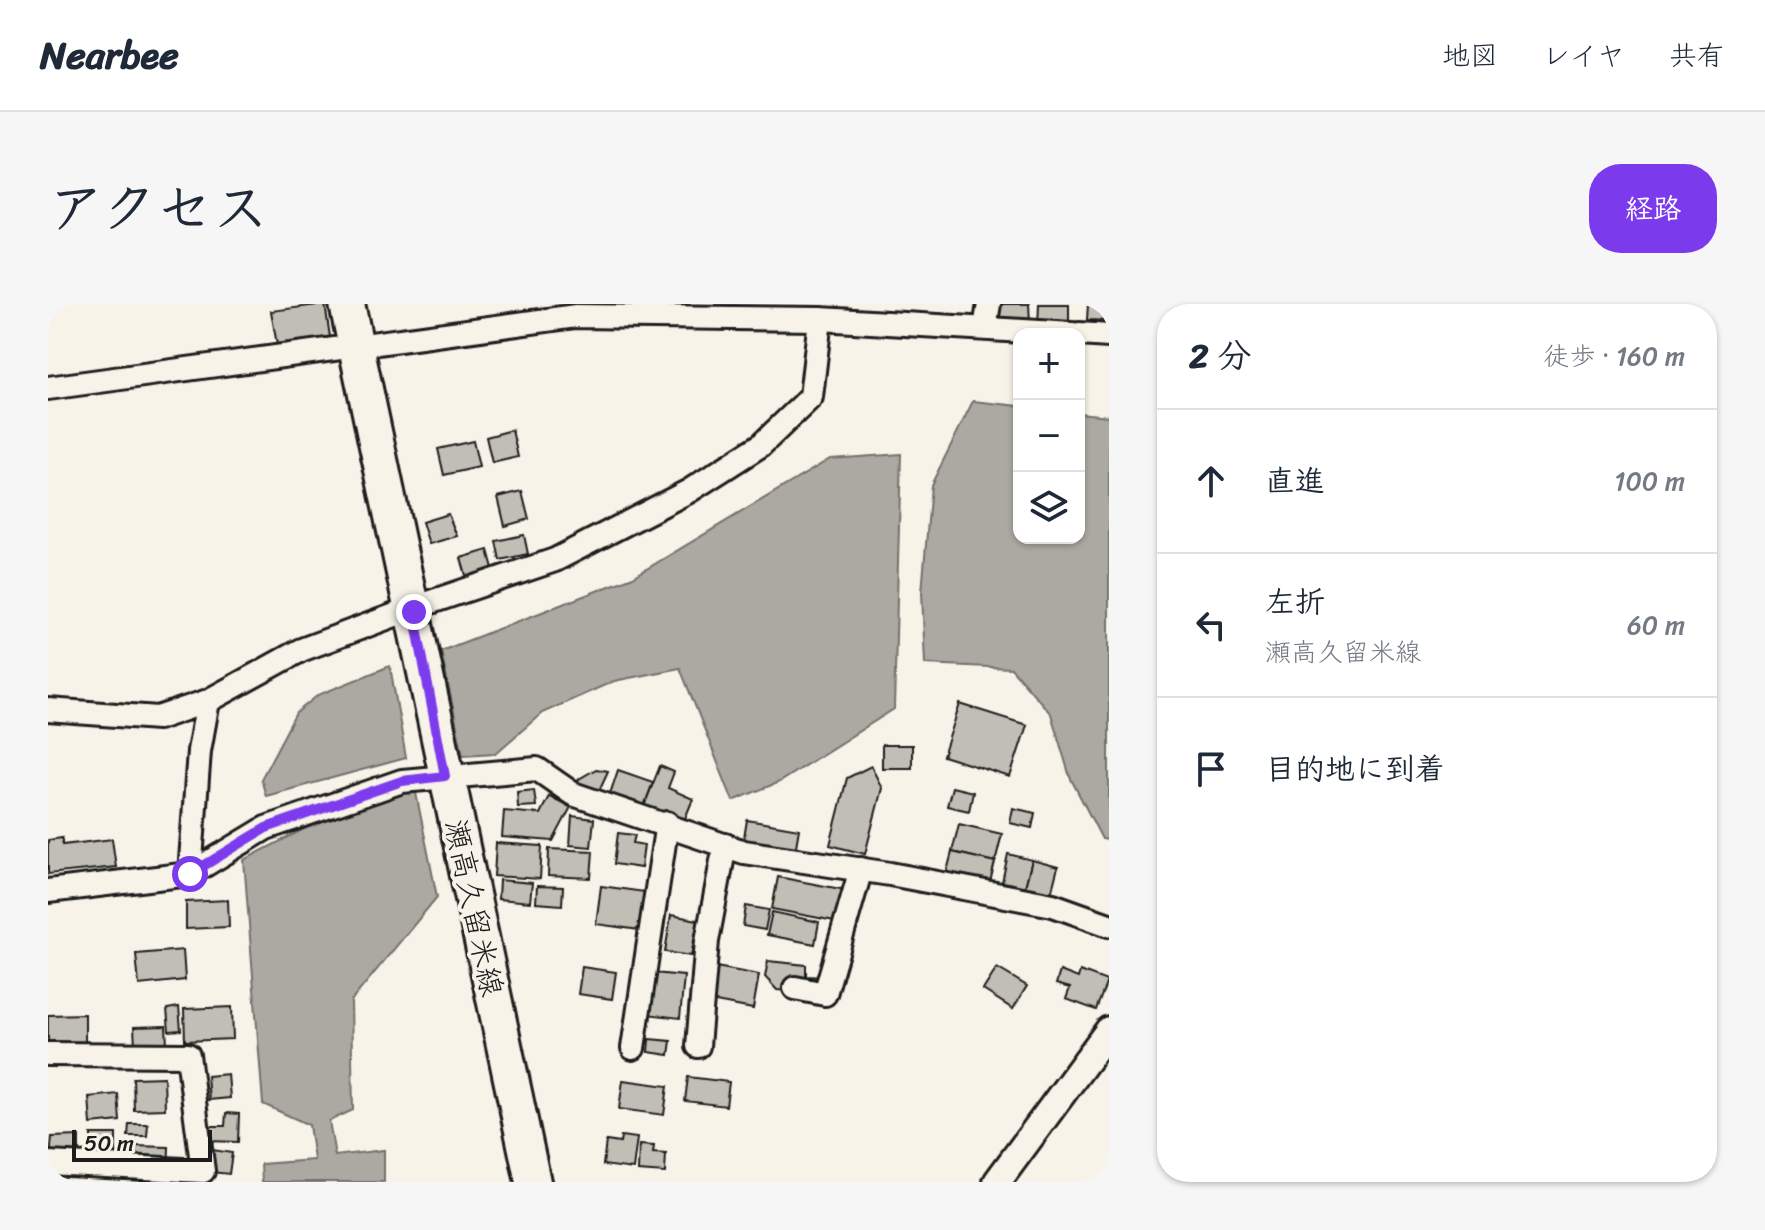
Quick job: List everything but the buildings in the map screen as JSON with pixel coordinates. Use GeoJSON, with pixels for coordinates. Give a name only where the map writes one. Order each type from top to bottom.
{"type":"FeatureCollection","features":[{"type":"Feature","properties":{"kind":"main road","name":"瀬高久留米線"},"geometry":{"type":"LineString","coordinates":[[347,304],[533,1182]]}},
{"type":"Feature","properties":{"kind":"street"},"geometry":{"type":"LineString","coordinates":[[985,328],[989,304]]}},
{"type":"Feature","properties":{"kind":"street"},"geometry":{"type":"LineString","coordinates":[[48,388],[576,316],[702,311],[1013,330]]}},
{"type":"Feature","properties":{"kind":"street"},"geometry":{"type":"LineString","coordinates":[[48,710],[158,718],[208,701],[301,650],[555,560],[689,491],[761,445],[811,397],[820,319]]}},
{"type":"Feature","properties":{"kind":"street"},"geometry":{"type":"LineString","coordinates":[[1085,334],[1109,336]]}},
{"type":"Feature","properties":{"kind":"street"},"geometry":{"type":"LineString","coordinates":[[190,874],[199,751],[208,701]]}},
{"type":"Feature","properties":{"kind":"street"},"geometry":{"type":"LineString","coordinates":[[48,891],[190,874],[266,828],[402,781],[537,769],[573,794],[667,823],[744,852],[861,869],[1053,905],[1109,925]]}},
{"type":"Feature","properties":{"kind":"street"},"geometry":{"type":"LineString","coordinates":[[633,1048],[667,823]]}},
{"type":"Feature","properties":{"kind":"street"},"geometry":{"type":"LineString","coordinates":[[698,1046],[707,941],[725,845]]}},
{"type":"Feature","properties":{"kind":"street"},"geometry":{"type":"LineString","coordinates":[[795,988],[825,994],[861,869]]}},
{"type":"Feature","properties":{"kind":"street"},"geometry":{"type":"LineString","coordinates":[[997,1182],[1109,1030]]}},
{"type":"Feature","properties":{"kind":"street"},"geometry":{"type":"LineString","coordinates":[[48,1054],[188,1055],[203,1171],[48,1163]]}},
{"type":"Feature","properties":{"kind":"shaded area"},"geometry":{"type":"Polygon","coordinates":[[[973,401],[1013,405],[1013,544],[1085,544],[1085,414],[1109,416],[1109,840],[1102,839],[1070,777],[1051,714],[1011,668],[925,664],[922,592],[931,485],[973,401]]]}},
{"type":"Feature","properties":{"kind":"shaded area"},"geometry":{"type":"Polygon","coordinates":[[[901,454],[894,709],[779,782],[733,801],[680,668],[614,681],[542,713],[496,753],[463,755],[441,651],[633,577],[830,459],[901,454]]]}},
{"type":"Feature","properties":{"kind":"shaded area"},"geometry":{"type":"Polygon","coordinates":[[[390,666],[406,758],[266,796],[261,779],[296,713],[318,695],[390,666]]]}},
{"type":"Feature","properties":{"kind":"shaded area"},"geometry":{"type":"Polygon","coordinates":[[[415,788],[437,897],[351,1001],[353,1110],[329,1121],[335,1156],[384,1150],[384,1182],[262,1182],[261,1164],[314,1160],[309,1125],[263,1104],[244,860],[308,827],[415,788]]]}},
{"type":"Feature","properties":{"kind":"route"},"geometry":{"type":"LineString","coordinates":[[190,874],[266,828],[402,781],[445,776],[414,612]]}}]}
